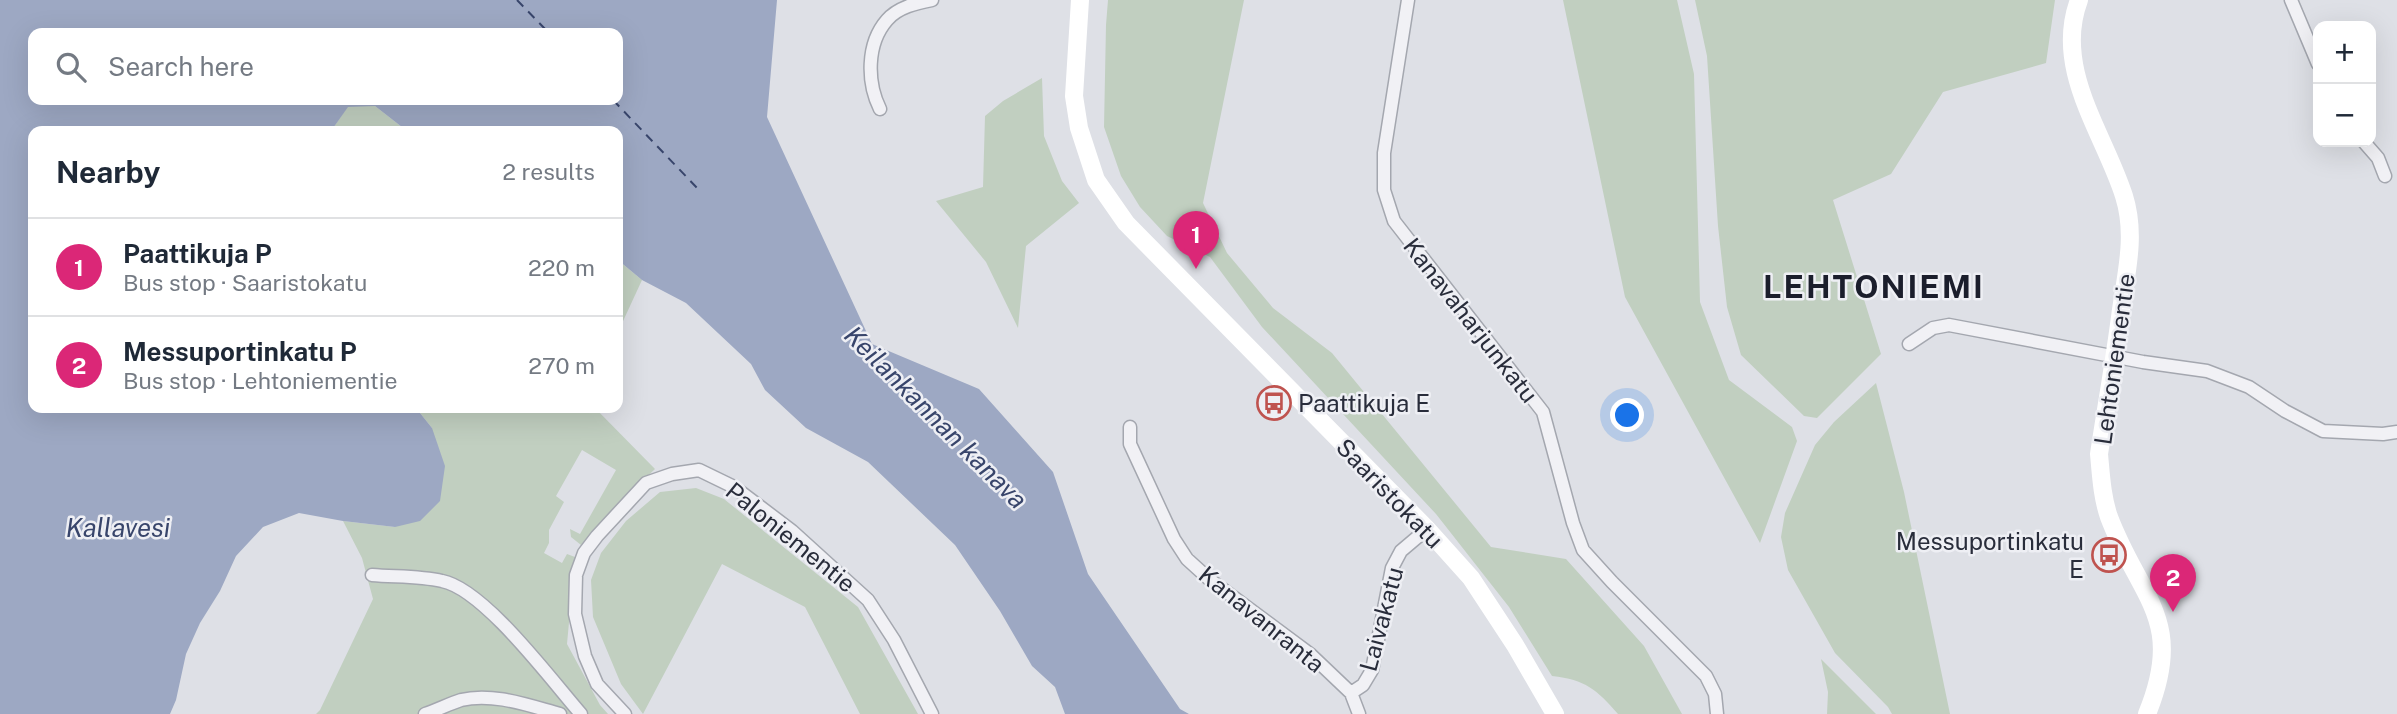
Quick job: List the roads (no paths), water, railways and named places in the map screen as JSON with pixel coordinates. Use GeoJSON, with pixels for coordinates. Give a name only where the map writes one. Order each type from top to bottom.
{"type":"FeatureCollection","features":[{"type":"Feature","properties":{"kind":"main road","name":"Saaristokatu"},"geometry":{"type":"LineString","coordinates":[[1080,0],[1074,96],[1079,128],[1096,180],[1126,223],[1427,529],[1471,579],[1515,645],[1555,714]]}},
{"type":"Feature","properties":{"kind":"main road","name":"Lehtoniementie"},"geometry":{"type":"LineString","coordinates":[[2079,0],[2075,10],[2072,45],[2075,76],[2113,167],[2130,220],[2129,250],[2115,356],[2099,454],[2101,482],[2109,516],[2155,610],[2162,634],[2161,671],[2147,714]]}},
{"type":"Feature","properties":{"kind":"street"},"geometry":{"type":"LineString","coordinates":[[880,109],[872,92],[870,67],[877,36],[888,19],[903,8],[932,0]]}},
{"type":"Feature","properties":{"kind":"street","name":"Kanavaharjunkatu"},"geometry":{"type":"LineString","coordinates":[[1408,0],[1384,153],[1384,190],[1394,221],[1543,412],[1583,550],[1706,676],[1714,694],[1717,714]]}},
{"type":"Feature","properties":{"kind":"street"},"geometry":{"type":"LineString","coordinates":[[2291,0],[2313,52]]}},
{"type":"Feature","properties":{"kind":"street"},"geometry":{"type":"LineString","coordinates":[[2368,147],[2378,158],[2385,176]]}},
{"type":"Feature","properties":{"kind":"street"},"geometry":{"type":"LineString","coordinates":[[1909,344],[1933,328],[1949,325],[2207,371],[2249,387],[2285,411],[2323,431],[2383,434],[2397,432]]}},
{"type":"Feature","properties":{"kind":"street","name":"Kanavanranta"},"geometry":{"type":"LineString","coordinates":[[1130,427],[1129,444],[1174,539],[1187,559],[1209,579],[1310,654],[1351,693]]}},
{"type":"Feature","properties":{"kind":"street","name":"Paloniementie"},"geometry":{"type":"LineString","coordinates":[[625,714],[597,684],[584,656],[575,614],[576,575],[584,553],[646,483],[672,474],[699,470],[734,487],[782,524],[868,600],[894,640],[932,714]]}},
{"type":"Feature","properties":{"kind":"street","name":"Laivakatu"},"geometry":{"type":"LineString","coordinates":[[1359,714],[1351,693],[1363,685],[1373,670],[1392,568],[1401,551],[1427,529]]}},
{"type":"Feature","properties":{"kind":"street"},"geometry":{"type":"LineString","coordinates":[[372,575],[444,581],[465,592],[497,618],[581,714]]}},
{"type":"Feature","properties":{"kind":"street"},"geometry":{"type":"LineString","coordinates":[[425,714],[463,700],[477,698],[511,701],[560,714]]}},
{"type":"Feature","properties":{"kind":"water","name":"Kallavesi"},"geometry":{"type":"Polygon","coordinates":[[[0,0],[777,0],[767,117],[872,344],[979,389],[1053,472],[1088,574],[1180,709],[1189,714],[1065,714],[1055,687],[1032,666],[1000,611],[955,545],[868,462],[806,428],[765,390],[751,364],[686,303],[642,280],[623,264],[623,126],[401,126],[375,106],[348,107],[335,126],[28,126],[28,413],[420,413],[432,428],[445,466],[440,501],[420,521],[395,527],[299,513],[263,527],[236,556],[220,591],[200,623],[186,654],[176,700],[170,714],[0,714],[0,0]]]}},
{"type":"Feature","properties":{"kind":"place","name":"Paattikuja P"},"geometry":{"type":"Point","coordinates":[1196,269]}},
{"type":"Feature","properties":{"kind":"place","name":"Paattikuja E"},"geometry":{"type":"Point","coordinates":[1274,403]}},
{"type":"Feature","properties":{"kind":"place","name":"Messuportinkatu E"},"geometry":{"type":"Point","coordinates":[2109,555]}},
{"type":"Feature","properties":{"kind":"place","name":"Messuportinkatu P"},"geometry":{"type":"Point","coordinates":[2173,612]}},
{"type":"Feature","properties":{"kind":"district","name":"LEHTONIEMI"},"geometry":{"type":"Point","coordinates":[1874,286]}},
{"type":"Feature","properties":{"kind":"water label","name":"Keilankannan kanava"},"geometry":{"type":"Point","coordinates":[936,417]}}]}
